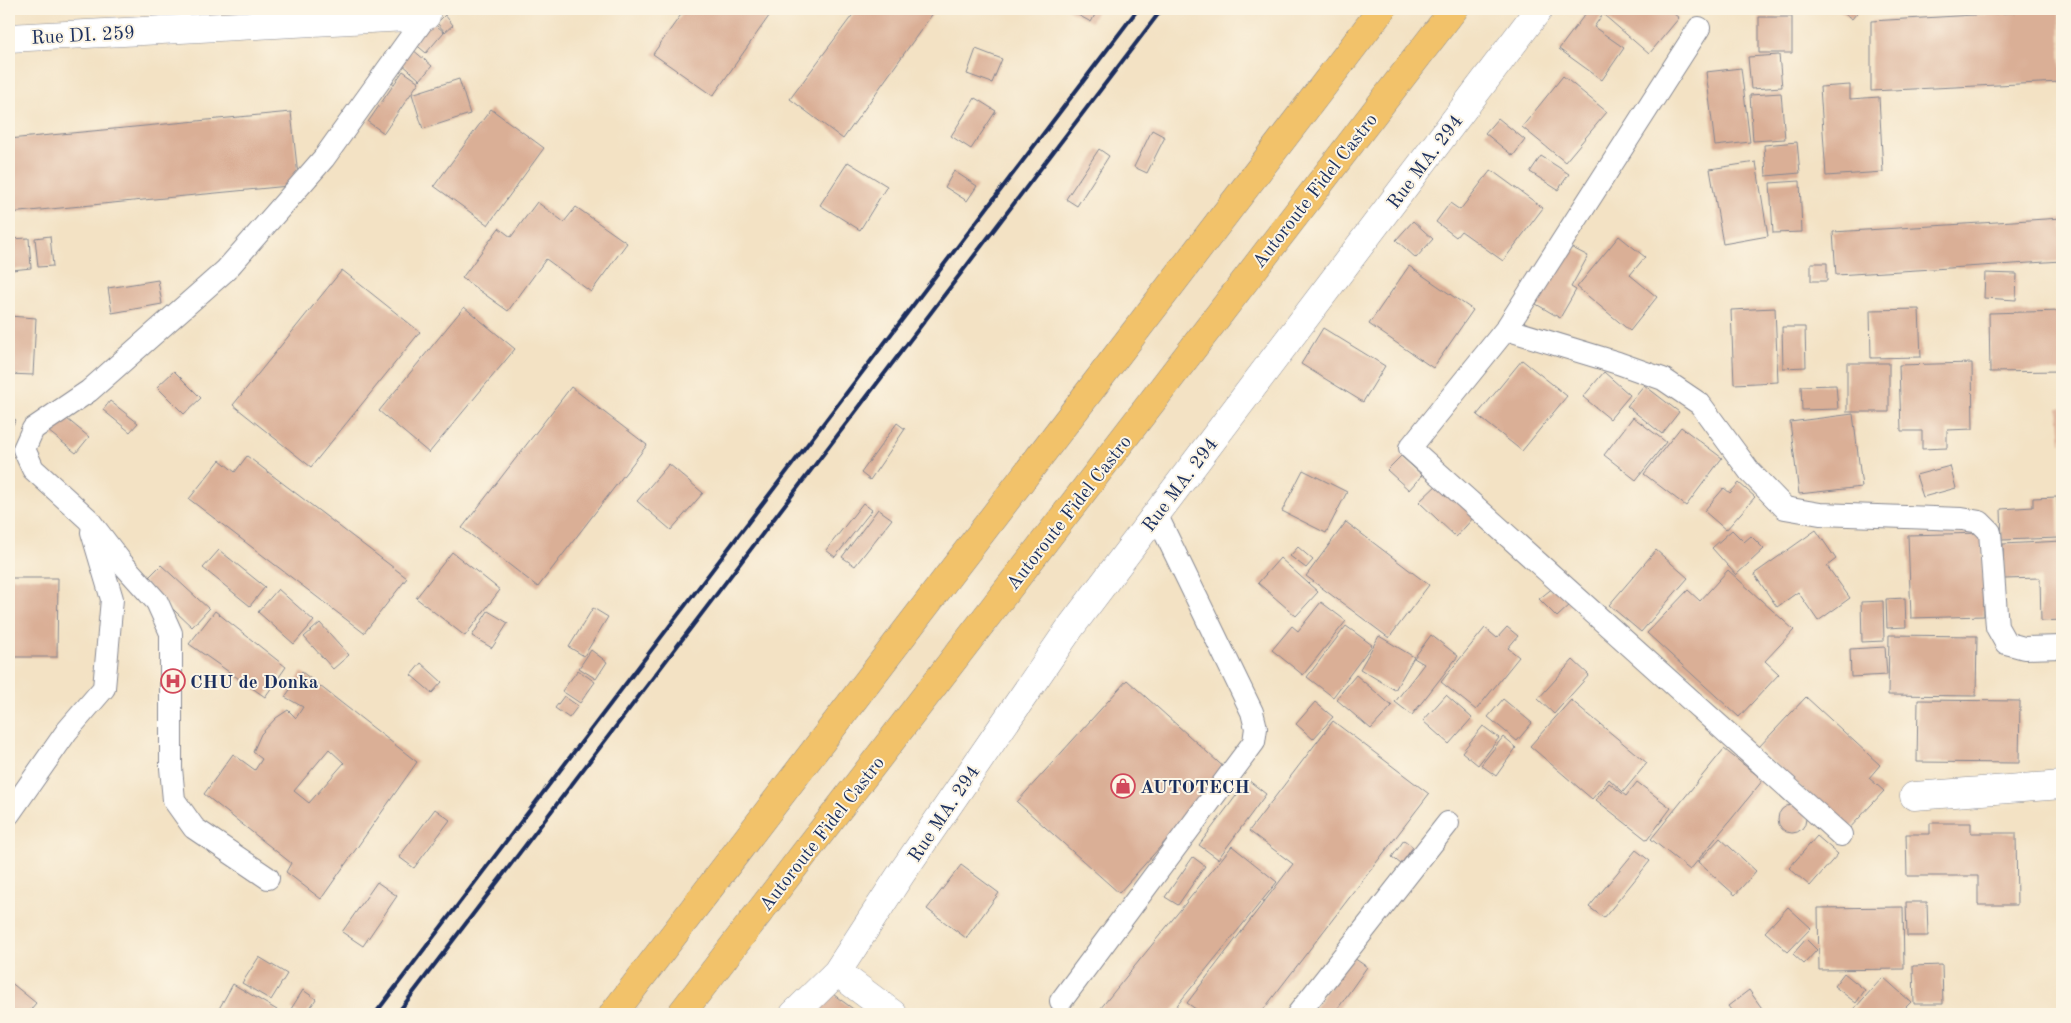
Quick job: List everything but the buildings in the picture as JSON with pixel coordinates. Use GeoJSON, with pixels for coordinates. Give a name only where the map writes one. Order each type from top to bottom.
{"type":"FeatureCollection","features":[{"type":"Feature","properties":{"kind":"highway"},"geometry":{"type":"LineString","coordinates":[[613,1014],[1382,9]]}},
{"type":"Feature","properties":{"kind":"highway","name":"Autoroute Fidel Castro"},"geometry":{"type":"LineString","coordinates":[[681,1014],[1454,9]]}},
{"type":"Feature","properties":{"kind":"street","name":"Rue MA. 294"},"geometry":{"type":"LineString","coordinates":[[794,1014],[837,972],[900,874],[1070,628],[1539,9]]}},
{"type":"Feature","properties":{"kind":"street","name":"Rue DI. 259"},"geometry":{"type":"LineString","coordinates":[[9,38],[425,11]]}},
{"type":"Feature","properties":{"kind":"street"},"geometry":{"type":"LineString","coordinates":[[1914,796],[2062,785]]}},
{"type":"Feature","properties":{"kind":"street"},"geometry":{"type":"LineString","coordinates":[[837,972],[893,1014]]}},
{"type":"Feature","properties":{"kind":"lane"},"geometry":{"type":"LineString","coordinates":[[268,878],[194,828],[174,800],[171,768],[171,634],[157,602],[121,562],[88,519],[33,469],[24,449],[33,429],[89,391],[226,270],[324,158],[425,11]]}},
{"type":"Feature","properties":{"kind":"lane"},"geometry":{"type":"LineString","coordinates":[[1699,28],[1506,329],[1410,448],[1841,835]]}},
{"type":"Feature","properties":{"kind":"lane"},"geometry":{"type":"LineString","coordinates":[[1506,329],[1618,363],[1663,379],[1700,404],[1750,472],[1785,508],[1820,514],[1962,519],[1980,522],[1990,532],[1997,627],[2006,643],[2024,648],[2062,647]]}},
{"type":"Feature","properties":{"kind":"lane"},"geometry":{"type":"LineString","coordinates":[[1062,1001],[1254,742],[1256,728],[1252,712],[1156,514]]}},
{"type":"Feature","properties":{"kind":"lane"},"geometry":{"type":"LineString","coordinates":[[9,814],[66,731],[104,688],[112,600],[88,519]]}},
{"type":"Feature","properties":{"kind":"lane"},"geometry":{"type":"LineString","coordinates":[[1298,1014],[1448,824]]}},
{"type":"Feature","properties":{"kind":"railway"},"geometry":{"type":"LineString","coordinates":[[375,1014],[1138,9]]}},
{"type":"Feature","properties":{"kind":"railway"},"geometry":{"type":"LineString","coordinates":[[397,1014],[1162,9]]}},
{"type":"Feature","properties":{"kind":"place","name":"CHU de Donka"},"geometry":{"type":"Point","coordinates":[173,681]}},
{"type":"Feature","properties":{"kind":"place","name":"AUTOTECH"},"geometry":{"type":"Point","coordinates":[1123,786]}}]}
